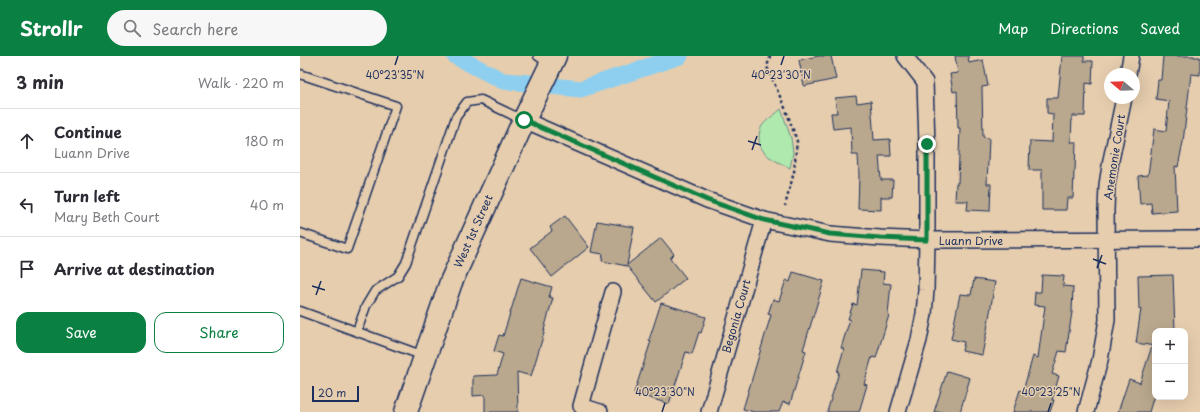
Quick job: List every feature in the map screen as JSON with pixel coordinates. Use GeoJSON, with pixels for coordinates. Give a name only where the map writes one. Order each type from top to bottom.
{"type":"FeatureCollection","features":[{"type":"Feature","properties":{"kind":"main road","name":"West 1st Street"},"geometry":{"type":"LineString","coordinates":[[406,412],[451,282],[552,58]]}},
{"type":"Feature","properties":{"kind":"street"},"geometry":{"type":"LineString","coordinates":[[898,412],[919,340],[924,314],[927,240],[927,144],[925,82],[905,56]]}},
{"type":"Feature","properties":{"kind":"street"},"geometry":{"type":"LineString","coordinates":[[1129,68],[1131,56]]}},
{"type":"Feature","properties":{"kind":"street","name":"Anemonie Court"},"geometry":{"type":"LineString","coordinates":[[1086,412],[1100,360],[1107,320],[1107,185],[1123,104]]}},
{"type":"Feature","properties":{"kind":"street","name":"Luann Drive"},"geometry":{"type":"LineString","coordinates":[[524,120],[707,200],[764,220],[830,234],[927,240],[1200,239]]}},
{"type":"Feature","properties":{"kind":"street","name":"Begonia Court"},"geometry":{"type":"LineString","coordinates":[[709,412],[764,220]]}},
{"type":"Feature","properties":{"kind":"street"},"geometry":{"type":"LineString","coordinates":[[600,412],[581,406],[613,292]]}},
{"type":"Feature","properties":{"kind":"lane"},"geometry":{"type":"LineString","coordinates":[[300,74],[396,106],[347,249],[300,233]]}},
{"type":"Feature","properties":{"kind":"lane"},"geometry":{"type":"LineString","coordinates":[[357,332],[366,306],[375,291],[398,276],[406,263],[456,117],[467,102],[481,100],[524,120]]}},
{"type":"Feature","properties":{"kind":"lane"},"geometry":{"type":"LineString","coordinates":[[300,311],[425,356]]}},
{"type":"Feature","properties":{"kind":"path"},"geometry":{"type":"LineString","coordinates":[[770,56],[768,67],[797,141],[794,172],[784,206]]}},
{"type":"Feature","properties":{"kind":"green space"},"geometry":{"type":"Polygon","coordinates":[[[781,109],[791,138],[793,153],[790,168],[769,157],[765,153],[760,143],[759,134],[762,126],[781,109]]]}},
{"type":"Feature","properties":{"kind":"building"},"geometry":{"type":"Polygon","coordinates":[[[819,56],[831,56],[836,79],[804,86],[799,60],[819,56]]]}},
{"type":"Feature","properties":{"kind":"building"},"geometry":{"type":"Polygon","coordinates":[[[955,56],[968,56],[969,63],[983,60],[988,86],[982,87],[983,137],[989,138],[987,184],[991,184],[990,211],[967,210],[968,201],[955,201],[956,183],[958,183],[960,128],[958,128],[957,91],[953,92],[950,74],[958,73],[955,56]]]}},
{"type":"Feature","properties":{"kind":"building"},"geometry":{"type":"Polygon","coordinates":[[[1062,56],[1084,56],[1084,61],[1093,61],[1092,84],[1086,83],[1085,116],[1072,116],[1071,142],[1076,142],[1073,198],[1067,198],[1066,210],[1042,210],[1042,170],[1029,170],[1030,141],[1052,142],[1053,114],[1047,113],[1047,98],[1058,98],[1062,56]]]}},
{"type":"Feature","properties":{"kind":"building"},"geometry":{"type":"Polygon","coordinates":[[[1163,56],[1200,57],[1200,75],[1191,74],[1183,142],[1178,167],[1175,166],[1177,211],[1152,213],[1151,203],[1140,204],[1138,176],[1148,175],[1154,129],[1166,131],[1169,101],[1156,99],[1158,80],[1161,80],[1163,56]]]}},
{"type":"Feature","properties":{"kind":"building"},"geometry":{"type":"Polygon","coordinates":[[[856,96],[857,103],[871,101],[874,140],[890,139],[891,156],[879,156],[881,180],[893,180],[892,197],[881,197],[881,210],[858,209],[858,155],[852,155],[851,127],[833,129],[831,113],[837,113],[835,98],[856,96]]]}},
{"type":"Feature","properties":{"kind":"building"},"geometry":{"type":"Polygon","coordinates":[[[565,216],[589,247],[552,277],[530,248],[552,231],[550,227],[565,216]]]}},
{"type":"Feature","properties":{"kind":"building"},"geometry":{"type":"Polygon","coordinates":[[[597,221],[634,227],[627,265],[661,238],[674,254],[670,258],[686,278],[656,302],[627,266],[602,261],[603,254],[591,252],[597,221]]]}},
{"type":"Feature","properties":{"kind":"building"},"geometry":{"type":"Polygon","coordinates":[[[861,270],[884,272],[883,283],[891,284],[889,315],[876,358],[872,357],[864,384],[867,385],[859,412],[827,412],[839,372],[837,372],[844,349],[841,348],[850,319],[848,319],[853,304],[857,305],[861,270]]]}},
{"type":"Feature","properties":{"kind":"building"},"geometry":{"type":"Polygon","coordinates":[[[793,272],[824,281],[803,350],[806,351],[790,404],[783,402],[779,412],[754,412],[743,409],[771,315],[768,314],[773,299],[779,301],[786,280],[790,282],[793,272]]]}},
{"type":"Feature","properties":{"kind":"building"},"geometry":{"type":"Polygon","coordinates":[[[1042,275],[1064,276],[1063,286],[1073,287],[1072,312],[1066,352],[1059,351],[1052,374],[1059,376],[1050,412],[1013,412],[1020,390],[1023,391],[1033,356],[1038,358],[1045,306],[1034,305],[1035,292],[1041,292],[1042,275]]]}},
{"type":"Feature","properties":{"kind":"building"},"geometry":{"type":"Polygon","coordinates":[[[1173,275],[1175,328],[1152,328],[1152,346],[1136,343],[1141,309],[1139,309],[1138,276],[1173,275]]]}},
{"type":"Feature","properties":{"kind":"building"},"geometry":{"type":"Polygon","coordinates":[[[521,278],[552,287],[549,297],[553,298],[545,330],[531,376],[517,372],[518,412],[485,412],[485,395],[473,396],[473,376],[497,375],[503,354],[494,351],[499,335],[503,336],[521,278]]]}},
{"type":"Feature","properties":{"kind":"building"},"geometry":{"type":"Polygon","coordinates":[[[974,279],[995,282],[982,355],[962,351],[964,342],[951,339],[960,294],[971,295],[974,279]]]}},
{"type":"Feature","properties":{"kind":"building"},"geometry":{"type":"Polygon","coordinates":[[[661,303],[706,317],[701,333],[699,332],[692,354],[686,352],[669,404],[634,393],[651,341],[649,340],[661,303]]]}},
{"type":"Feature","properties":{"kind":"building"},"geometry":{"type":"Polygon","coordinates":[[[1152,346],[1153,400],[1149,412],[1118,412],[1129,379],[1140,383],[1152,346]]]}},
{"type":"Feature","properties":{"kind":"building"},"geometry":{"type":"Polygon","coordinates":[[[947,371],[970,378],[960,412],[934,412],[947,371]]]}},
{"type":"Feature","properties":{"kind":"waterway"},"geometry":{"type":"LineString","coordinates":[[455,56],[503,81],[530,83]]}},
{"type":"Feature","properties":{"kind":"waterway"},"geometry":{"type":"LineString","coordinates":[[551,86],[581,89],[680,56]]}},
{"type":"Feature","properties":{"kind":"route"},"geometry":{"type":"LineString","coordinates":[[524,120],[707,200],[764,220],[830,234],[880,238],[927,240],[927,144]]}}]}
